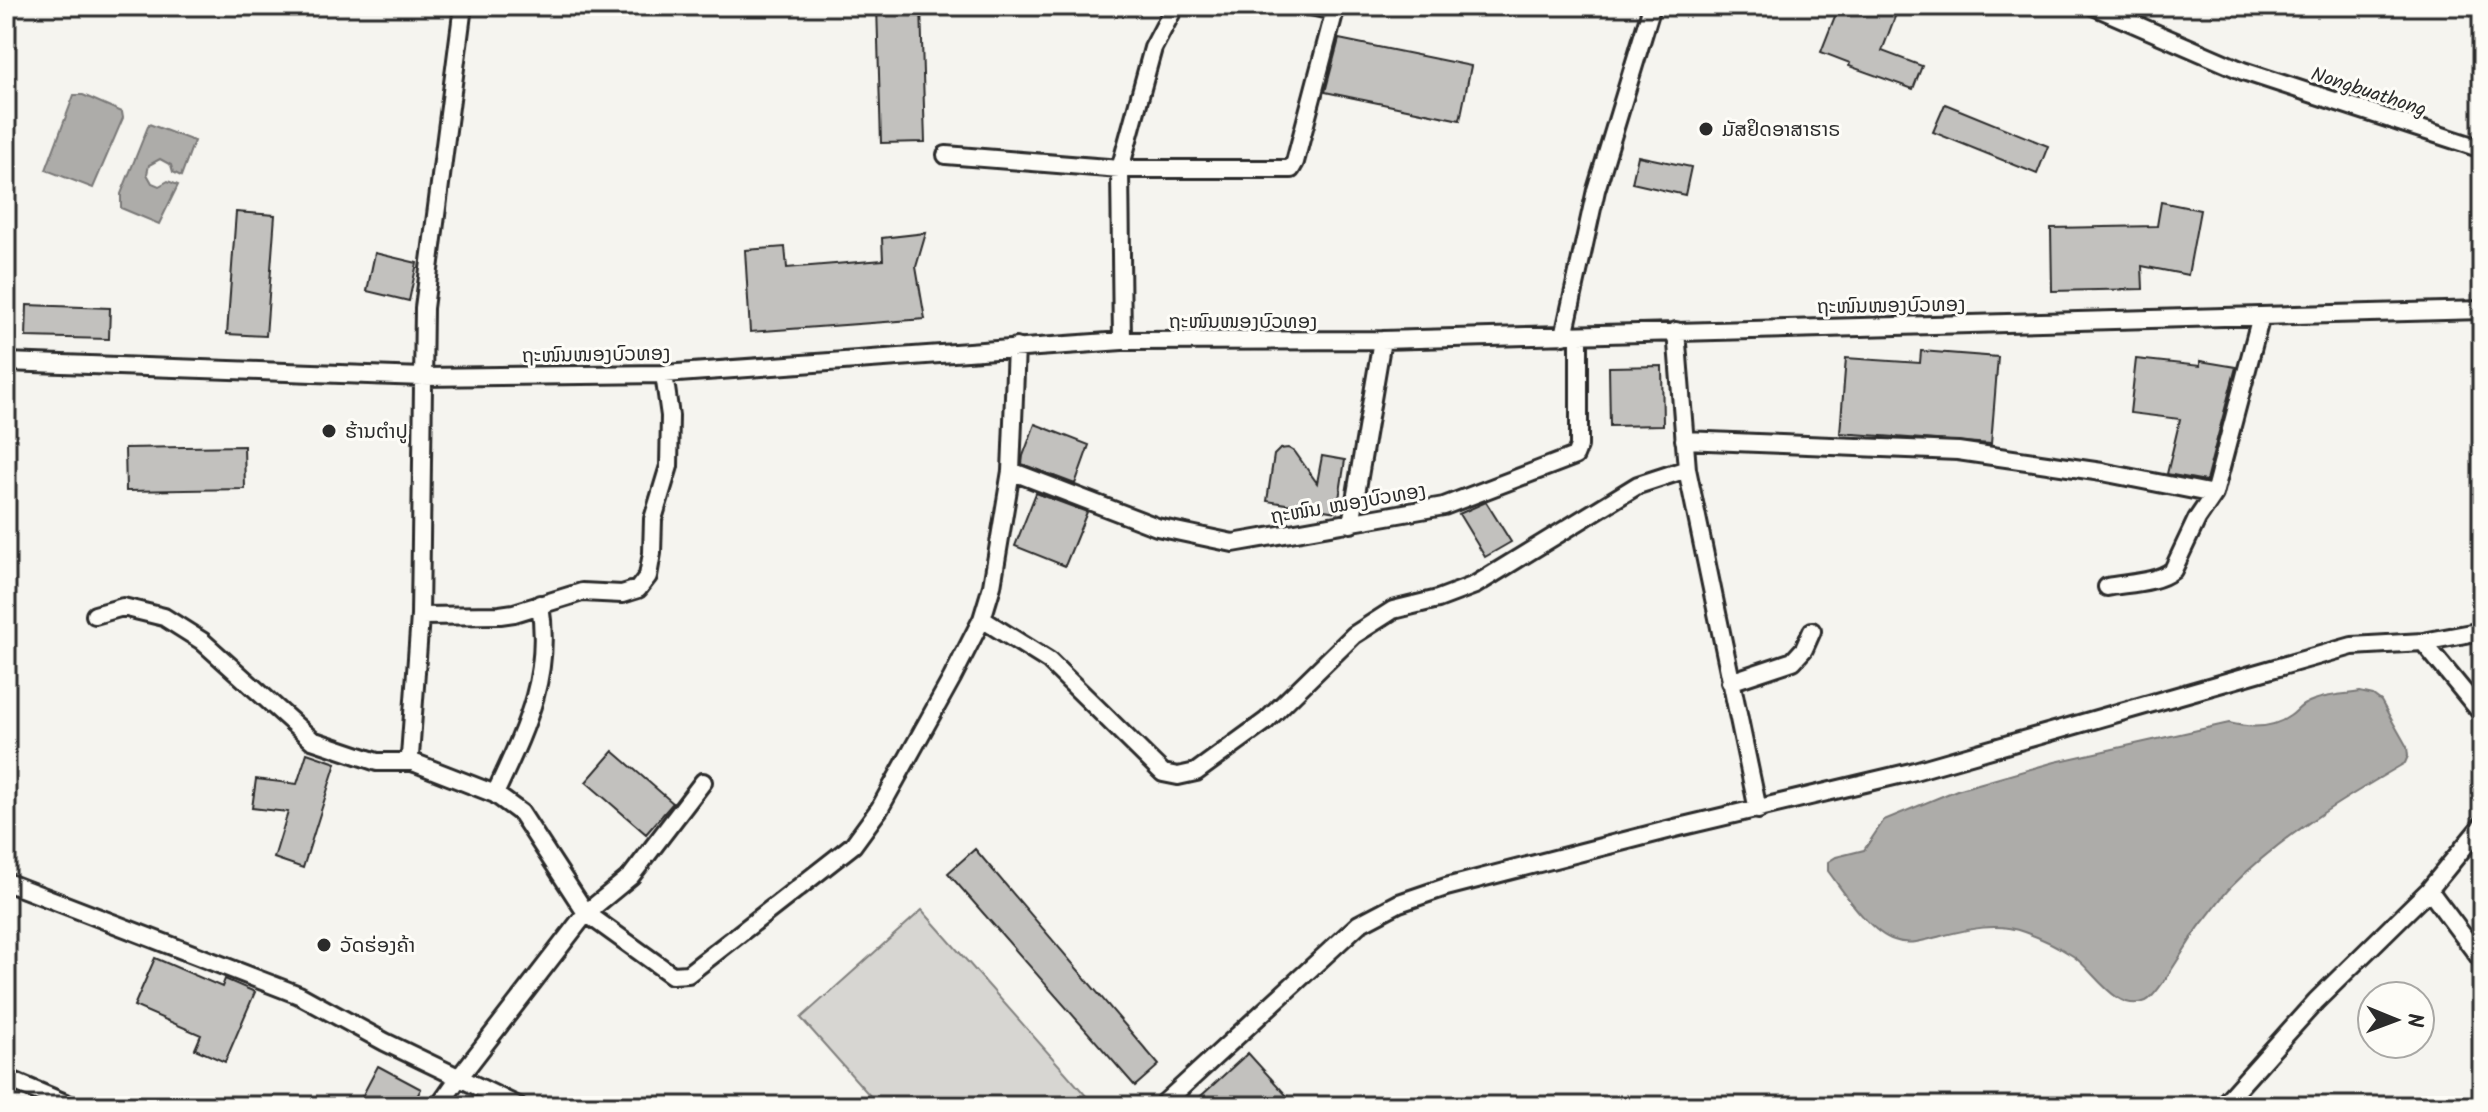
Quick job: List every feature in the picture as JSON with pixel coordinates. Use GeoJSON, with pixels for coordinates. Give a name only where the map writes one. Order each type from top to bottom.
{"type":"FeatureCollection","features":[{"type":"Feature","properties":{"kind":"street"},"geometry":{"type":"LineString","coordinates":[[412,762],[420,616],[424,308],[463,6]]}},
{"type":"Feature","properties":{"kind":"street"},"geometry":{"type":"LineString","coordinates":[[1122,341],[1120,169],[1153,48],[1175,6]]}},
{"type":"Feature","properties":{"kind":"street"},"geometry":{"type":"LineString","coordinates":[[946,155],[1120,169],[1291,169],[1334,9],[1311,6]]}},
{"type":"Feature","properties":{"kind":"street"},"geometry":{"type":"LineString","coordinates":[[1571,336],[1596,190],[1652,6]]}},
{"type":"Feature","properties":{"kind":"street","name":"Nongbuathong"},"geometry":{"type":"LineString","coordinates":[[2093,6],[2243,71],[2482,149]]}},
{"type":"Feature","properties":{"kind":"street","name":"ຖະໜົນໜອງບົວທອງ"},"geometry":{"type":"LineString","coordinates":[[6,362],[423,377],[664,374],[1122,341],[1571,336],[2482,310]]}},
{"type":"Feature","properties":{"kind":"street"},"geometry":{"type":"LineString","coordinates":[[2107,587],[2157,578],[2173,570],[2197,519],[2214,494],[2261,316]]}},
{"type":"Feature","properties":{"kind":"street"},"geometry":{"type":"LineString","coordinates":[[1676,331],[1687,469],[1758,810]]}},
{"type":"Feature","properties":{"kind":"street","name":"ຖະໜົນ ໝອງບົວທອງ"},"geometry":{"type":"LineString","coordinates":[[1011,471],[1157,527],[1233,543],[1444,506],[1575,456],[1579,446],[1571,336]]}},
{"type":"Feature","properties":{"kind":"street"},"geometry":{"type":"LineString","coordinates":[[1351,524],[1382,340]]}},
{"type":"Feature","properties":{"kind":"street"},"geometry":{"type":"LineString","coordinates":[[95,615],[123,607],[164,617],[202,641],[312,740],[377,762],[412,762],[495,794],[521,813],[586,913],[672,975],[688,974],[853,845],[901,772],[982,619],[992,586],[1011,471],[1016,347]]}},
{"type":"Feature","properties":{"kind":"street"},"geometry":{"type":"LineString","coordinates":[[420,616],[500,615],[582,592],[622,594],[638,589],[648,576],[653,519],[669,466],[670,416],[664,374]]}},
{"type":"Feature","properties":{"kind":"street"},"geometry":{"type":"LineString","coordinates":[[1684,440],[1958,451],[2102,472],[2214,494]]}},
{"type":"Feature","properties":{"kind":"street"},"geometry":{"type":"LineString","coordinates":[[982,619],[1049,661],[1163,773],[1178,776],[1196,772],[1266,721],[1354,635],[1393,610],[1438,599],[1475,585],[1638,485],[1687,469]]}},
{"type":"Feature","properties":{"kind":"street"},"geometry":{"type":"LineString","coordinates":[[495,794],[530,717],[539,688],[544,627],[540,604]]}},
{"type":"Feature","properties":{"kind":"street"},"geometry":{"type":"LineString","coordinates":[[1730,682],[1793,661],[1804,649],[1812,631]]}},
{"type":"Feature","properties":{"kind":"street"},"geometry":{"type":"LineString","coordinates":[[1161,1106],[1359,924],[1399,903],[1475,879],[1911,772],[2352,646],[2423,642],[2482,631]]}},
{"type":"Feature","properties":{"kind":"street"},"geometry":{"type":"LineString","coordinates":[[2423,642],[2482,714]]}},
{"type":"Feature","properties":{"kind":"street"},"geometry":{"type":"LineString","coordinates":[[439,1106],[586,913],[631,876],[703,782]]}},
{"type":"Feature","properties":{"kind":"street"},"geometry":{"type":"LineString","coordinates":[[2222,1106],[2316,1001],[2429,890],[2482,825]]}},
{"type":"Feature","properties":{"kind":"street"},"geometry":{"type":"LineString","coordinates":[[6,882],[299,995],[458,1079],[518,1106]]}},
{"type":"Feature","properties":{"kind":"street"},"geometry":{"type":"LineString","coordinates":[[2429,890],[2482,961]]}},
{"type":"Feature","properties":{"kind":"street"},"geometry":{"type":"LineString","coordinates":[[6,1078],[72,1106]]}},
{"type":"Feature","properties":{"kind":"shaded area"},"geometry":{"type":"Polygon","coordinates":[[[74,95],[83,95],[122,112],[123,118],[93,188],[46,170],[74,95]]]}},
{"type":"Feature","properties":{"kind":"shaded area"},"geometry":{"type":"Polygon","coordinates":[[[149,124],[194,141],[181,176],[160,159],[149,165],[147,174],[152,183],[159,186],[168,181],[178,185],[159,224],[121,208],[121,194],[149,124]]]}},
{"type":"Feature","properties":{"kind":"shaded area"},"geometry":{"type":"Polygon","coordinates":[[[2360,692],[2381,701],[2407,747],[2405,763],[2314,819],[2272,850],[2232,886],[2196,931],[2159,988],[2146,1001],[2135,1003],[2115,996],[2073,956],[2014,929],[1983,928],[1918,942],[1894,940],[1867,920],[1828,871],[1828,862],[1836,857],[1864,850],[1884,820],[1957,790],[2055,762],[2229,723],[2268,725],[2292,715],[2311,701],[2360,692]]]}},
{"type":"Feature","properties":{"kind":"shaded area"},"geometry":{"type":"Polygon","coordinates":[[[922,910],[1095,1106],[879,1106],[801,1018],[922,910]]]}},
{"type":"Feature","properties":{"kind":"building"},"geometry":{"type":"Polygon","coordinates":[[[877,6],[921,6],[925,142],[881,143],[877,6]]]}},
{"type":"Feature","properties":{"kind":"building"},"geometry":{"type":"Polygon","coordinates":[[[1839,6],[1899,6],[1882,51],[1922,66],[1913,89],[1849,66],[1850,63],[1821,52],[1839,6]]]}},
{"type":"Feature","properties":{"kind":"building"},"geometry":{"type":"Polygon","coordinates":[[[1339,39],[1471,66],[1460,120],[1325,92],[1339,39]]]}},
{"type":"Feature","properties":{"kind":"building"},"geometry":{"type":"Polygon","coordinates":[[[1945,104],[2048,146],[2037,174],[1933,132],[1945,104]]]}},
{"type":"Feature","properties":{"kind":"building"},"geometry":{"type":"Polygon","coordinates":[[[1638,156],[1691,167],[1685,195],[1632,183],[1638,156]]]}},
{"type":"Feature","properties":{"kind":"building"},"geometry":{"type":"Polygon","coordinates":[[[2161,202],[2200,210],[2188,275],[2142,266],[2143,289],[2052,291],[2051,228],[2157,226],[2161,202]]]}},
{"type":"Feature","properties":{"kind":"building"},"geometry":{"type":"Polygon","coordinates":[[[236,212],[275,215],[266,336],[227,334],[236,212]]]}},
{"type":"Feature","properties":{"kind":"building"},"geometry":{"type":"Polygon","coordinates":[[[926,233],[916,267],[925,319],[750,332],[745,250],[785,247],[787,268],[883,260],[882,238],[926,233]]]}},
{"type":"Feature","properties":{"kind":"building"},"geometry":{"type":"Polygon","coordinates":[[[375,253],[417,263],[409,301],[367,291],[375,253]]]}},
{"type":"Feature","properties":{"kind":"building"},"geometry":{"type":"Polygon","coordinates":[[[27,305],[110,308],[109,339],[26,337],[27,305]]]}},
{"type":"Feature","properties":{"kind":"building"},"geometry":{"type":"Polygon","coordinates":[[[1921,351],[1998,357],[1991,444],[1840,433],[1846,358],[1920,363],[1921,351]]]}},
{"type":"Feature","properties":{"kind":"building"},"geometry":{"type":"Polygon","coordinates":[[[2136,359],[2200,366],[2200,361],[2236,367],[2206,481],[2167,474],[2180,419],[2130,413],[2136,359]]]}},
{"type":"Feature","properties":{"kind":"building"},"geometry":{"type":"Polygon","coordinates":[[[1662,366],[1663,425],[1610,426],[1609,367],[1662,366]]]}},
{"type":"Feature","properties":{"kind":"building"},"geometry":{"type":"Polygon","coordinates":[[[1035,424],[1089,445],[1075,484],[1022,464],[1035,424]]]}},
{"type":"Feature","properties":{"kind":"building"},"geometry":{"type":"Polygon","coordinates":[[[244,446],[245,489],[126,491],[125,448],[244,446]]]}},
{"type":"Feature","properties":{"kind":"building"},"geometry":{"type":"Polygon","coordinates":[[[1288,448],[1295,452],[1317,483],[1322,456],[1345,460],[1337,512],[1267,501],[1274,455],[1280,449],[1288,448]]]}},
{"type":"Feature","properties":{"kind":"building"},"geometry":{"type":"Polygon","coordinates":[[[1036,493],[1087,512],[1065,566],[1015,546],[1036,493]]]}},
{"type":"Feature","properties":{"kind":"building"},"geometry":{"type":"Polygon","coordinates":[[[1486,502],[1511,542],[1485,557],[1459,514],[1486,502]]]}},
{"type":"Feature","properties":{"kind":"building"},"geometry":{"type":"Polygon","coordinates":[[[613,751],[673,803],[646,834],[586,782],[613,751]]]}},
{"type":"Feature","properties":{"kind":"building"},"geometry":{"type":"Polygon","coordinates":[[[307,753],[336,763],[303,868],[274,858],[288,812],[252,808],[256,779],[297,784],[307,753]]]}},
{"type":"Feature","properties":{"kind":"building"},"geometry":{"type":"Polygon","coordinates":[[[975,849],[1159,1065],[1135,1086],[948,873],[975,849]]]}},
{"type":"Feature","properties":{"kind":"building"},"geometry":{"type":"Polygon","coordinates":[[[155,958],[222,987],[225,979],[255,992],[225,1062],[195,1049],[201,1035],[134,1006],[155,958]]]}},
{"type":"Feature","properties":{"kind":"building"},"geometry":{"type":"Polygon","coordinates":[[[1248,1053],[1296,1106],[1190,1106],[1248,1053]]]}},
{"type":"Feature","properties":{"kind":"building"},"geometry":{"type":"Polygon","coordinates":[[[378,1066],[421,1089],[412,1106],[357,1106],[378,1066]]]}},
{"type":"Feature","properties":{"kind":"place","name":"ມັສຢິດອາສາຮາຣ"},"geometry":{"type":"Point","coordinates":[1706,129]}},
{"type":"Feature","properties":{"kind":"place","name":"ຮ້ານຕຳປູ"},"geometry":{"type":"Point","coordinates":[329,431]}},
{"type":"Feature","properties":{"kind":"place","name":"ວັດຮ່ອງຄ້າ"},"geometry":{"type":"Point","coordinates":[324,945]}}]}
